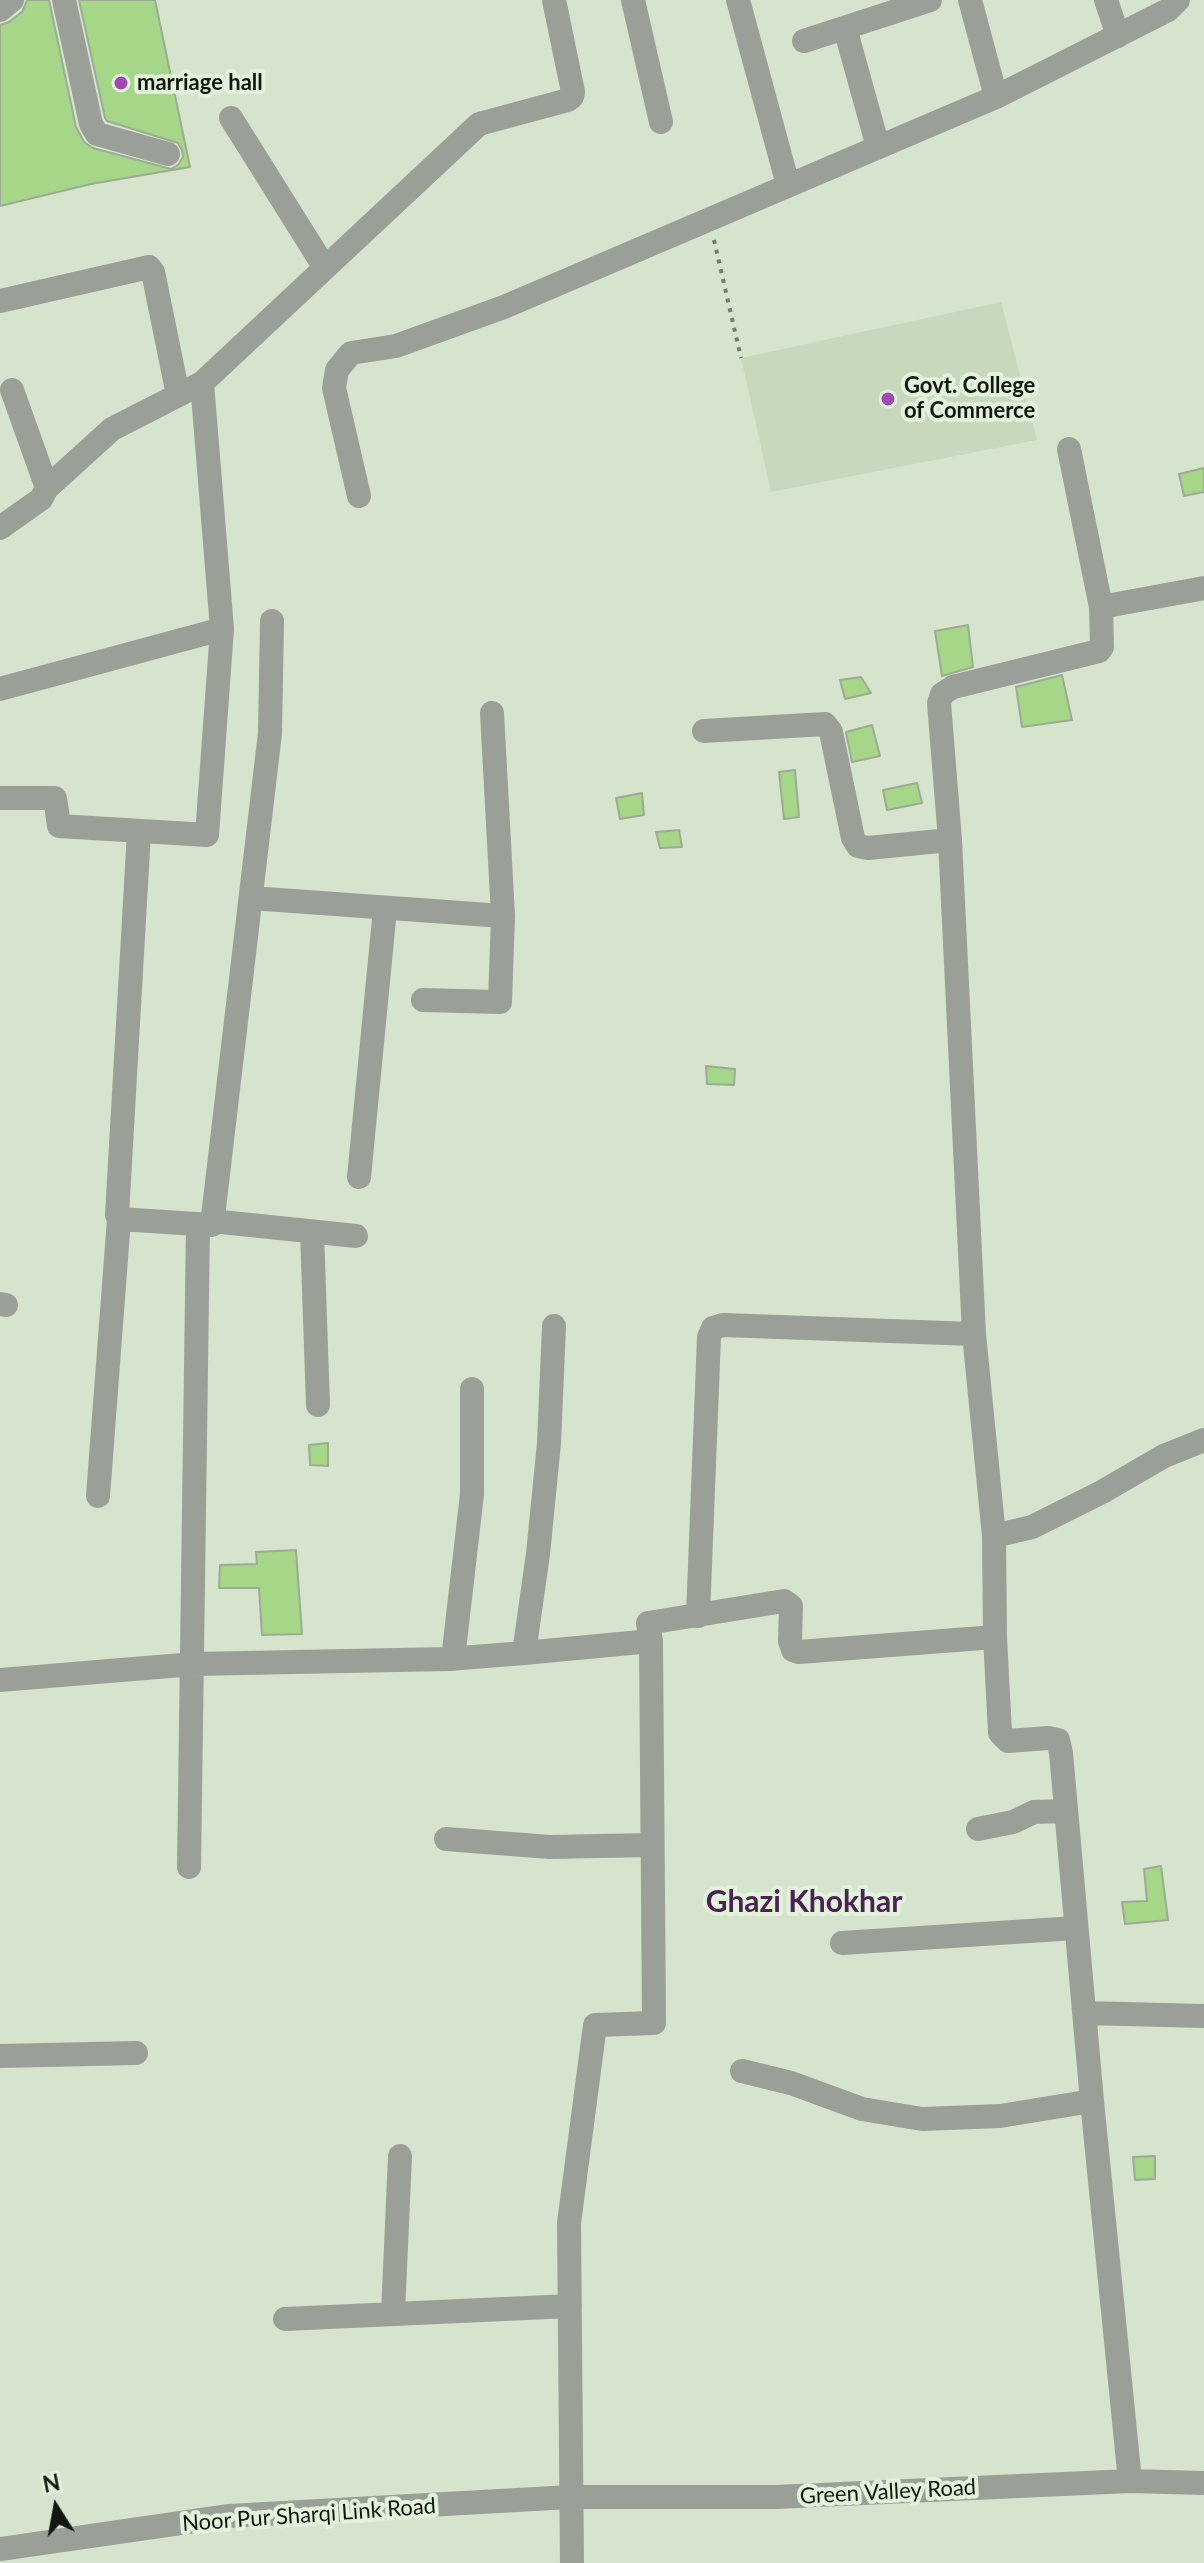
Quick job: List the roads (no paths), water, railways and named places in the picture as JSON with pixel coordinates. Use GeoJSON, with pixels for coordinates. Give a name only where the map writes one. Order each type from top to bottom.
{"type":"FeatureCollection","features":[{"type":"Feature","properties":{"kind":"street"},"geometry":{"type":"LineString","coordinates":[[0,10],[12,0]]}},
{"type":"Feature","properties":{"kind":"street"},"geometry":{"type":"LineString","coordinates":[[64,0],[91,124],[97,134],[168,154]]}},
{"type":"Feature","properties":{"kind":"street"},"geometry":{"type":"LineString","coordinates":[[0,528],[41,499],[47,488],[112,429],[202,383],[479,124],[572,97],[554,0]]}},
{"type":"Feature","properties":{"kind":"street"},"geometry":{"type":"LineString","coordinates":[[633,0],[661,122]]}},
{"type":"Feature","properties":{"kind":"street"},"geometry":{"type":"LineString","coordinates":[[738,0],[788,185]]}},
{"type":"Feature","properties":{"kind":"street"},"geometry":{"type":"LineString","coordinates":[[804,41],[930,0]]}},
{"type":"Feature","properties":{"kind":"street"},"geometry":{"type":"LineString","coordinates":[[970,0],[996,97]]}},
{"type":"Feature","properties":{"kind":"street"},"geometry":{"type":"LineString","coordinates":[[1106,0],[1118,36]]}},
{"type":"Feature","properties":{"kind":"street"},"geometry":{"type":"LineString","coordinates":[[359,496],[334,388],[337,370],[351,353],[396,346],[504,307],[996,97],[1168,10],[1178,0]]}},
{"type":"Feature","properties":{"kind":"street"},"geometry":{"type":"LineString","coordinates":[[845,28],[878,147]]}},
{"type":"Feature","properties":{"kind":"street"},"geometry":{"type":"LineString","coordinates":[[231,118],[325,268]]}},
{"type":"Feature","properties":{"kind":"street"},"geometry":{"type":"LineString","coordinates":[[0,301],[149,267],[153,272],[178,395]]}},
{"type":"Feature","properties":{"kind":"street"},"geometry":{"type":"LineString","coordinates":[[0,798],[55,798],[59,826],[207,835],[222,629],[202,383]]}},
{"type":"Feature","properties":{"kind":"street"},"geometry":{"type":"LineString","coordinates":[[12,390],[47,488]]}},
{"type":"Feature","properties":{"kind":"street"},"geometry":{"type":"LineString","coordinates":[[1069,449],[1101,607],[1103,642],[1099,651],[953,687],[942,694],[939,703],[950,840],[974,1334],[994,1536],[1000,1733],[1008,1741],[1058,1740],[1061,1753],[1130,2481]]}},
{"type":"Feature","properties":{"kind":"street"},"geometry":{"type":"LineString","coordinates":[[1101,607],[1204,588]]}},
{"type":"Feature","properties":{"kind":"street"},"geometry":{"type":"LineString","coordinates":[[189,1867],[205,1223],[251,898],[270,733],[272,621]]}},
{"type":"Feature","properties":{"kind":"street"},"geometry":{"type":"LineString","coordinates":[[0,689],[222,629]]}},
{"type":"Feature","properties":{"kind":"street"},"geometry":{"type":"LineString","coordinates":[[423,1000],[500,1002],[503,916],[492,713]]}},
{"type":"Feature","properties":{"kind":"street"},"geometry":{"type":"LineString","coordinates":[[704,731],[825,724],[831,732],[853,838],[858,846],[868,848],[950,840]]}},
{"type":"Feature","properties":{"kind":"street"},"geometry":{"type":"LineString","coordinates":[[98,1496],[119,1219],[139,832]]}},
{"type":"Feature","properties":{"kind":"street"},"geometry":{"type":"LineString","coordinates":[[251,898],[503,916]]}},
{"type":"Feature","properties":{"kind":"street"},"geometry":{"type":"LineString","coordinates":[[359,1177],[385,909]]}},
{"type":"Feature","properties":{"kind":"street"},"geometry":{"type":"LineString","coordinates":[[119,1219],[356,1236]]}},
{"type":"Feature","properties":{"kind":"street"},"geometry":{"type":"LineString","coordinates":[[312,1232],[318,1405]]}},
{"type":"Feature","properties":{"kind":"street"},"geometry":{"type":"LineString","coordinates":[[698,1616],[709,1337],[713,1328],[723,1325],[974,1334]]}},
{"type":"Feature","properties":{"kind":"street"},"geometry":{"type":"LineString","coordinates":[[524,1653],[549,1443],[554,1326]]}},
{"type":"Feature","properties":{"kind":"street"},"geometry":{"type":"LineString","coordinates":[[453,1659],[472,1494],[472,1389]]}},
{"type":"Feature","properties":{"kind":"street"},"geometry":{"type":"LineString","coordinates":[[994,1536],[1032,1527],[1164,1456],[1204,1440]]}},
{"type":"Feature","properties":{"kind":"street"},"geometry":{"type":"LineString","coordinates":[[572,2563],[569,2223],[595,2025],[654,2023],[651,1641],[648,1623],[784,1601],[791,1606],[790,1641],[793,1650],[799,1652],[995,1637]]}},
{"type":"Feature","properties":{"kind":"street"},"geometry":{"type":"LineString","coordinates":[[0,1680],[194,1664],[453,1659],[651,1641]]}},
{"type":"Feature","properties":{"kind":"street"},"geometry":{"type":"LineString","coordinates":[[978,1829],[1013,1822],[1034,1812],[1066,1811]]}},
{"type":"Feature","properties":{"kind":"street"},"geometry":{"type":"LineString","coordinates":[[446,1839],[550,1847],[652,1845]]}},
{"type":"Feature","properties":{"kind":"street"},"geometry":{"type":"LineString","coordinates":[[842,1943],[1076,1928]]}},
{"type":"Feature","properties":{"kind":"street"},"geometry":{"type":"LineString","coordinates":[[1084,2013],[1204,2016]]}},
{"type":"Feature","properties":{"kind":"street"},"geometry":{"type":"LineString","coordinates":[[0,2056],[136,2053]]}},
{"type":"Feature","properties":{"kind":"street"},"geometry":{"type":"LineString","coordinates":[[742,2071],[791,2083],[862,2109],[922,2119],[1000,2116],[1092,2101]]}},
{"type":"Feature","properties":{"kind":"street"},"geometry":{"type":"LineString","coordinates":[[393,2314],[400,2156]]}},
{"type":"Feature","properties":{"kind":"street"},"geometry":{"type":"LineString","coordinates":[[285,2319],[570,2306]]}},
{"type":"Feature","properties":{"kind":"street","name":"Green Valley Road"},"geometry":{"type":"LineString","coordinates":[[571,2497],[775,2497],[1130,2481],[1204,2483]]}},
{"type":"Feature","properties":{"kind":"street","name":"Noor Pur Sharqi Link Road"},"geometry":{"type":"LineString","coordinates":[[0,2549],[229,2516],[571,2497]]}},
{"type":"Feature","properties":{"kind":"place","name":"marriage hall"},"geometry":{"type":"Point","coordinates":[121,83]}},
{"type":"Feature","properties":{"kind":"place","name":"Govt. College of Commerce"},"geometry":{"type":"Point","coordinates":[888,399]}},
{"type":"Feature","properties":{"kind":"district","name":"Ghazi Khokhar"},"geometry":{"type":"Point","coordinates":[804,1902]}}]}
